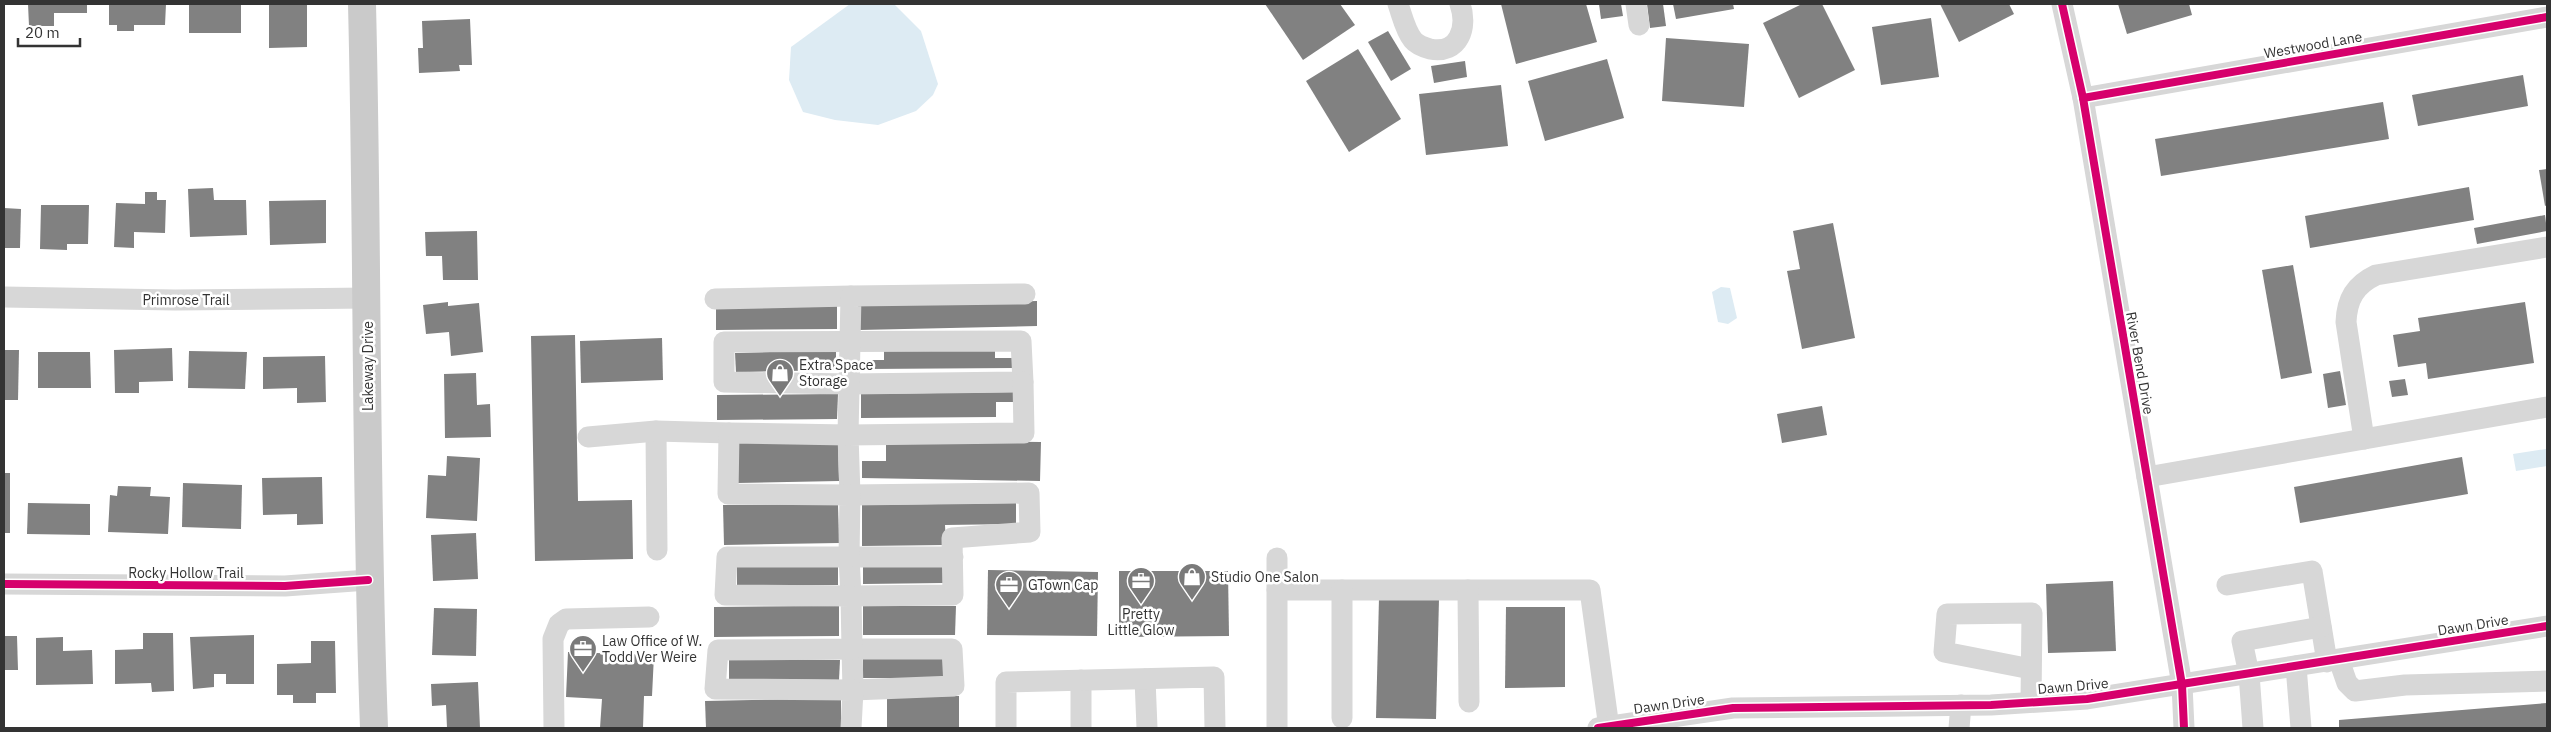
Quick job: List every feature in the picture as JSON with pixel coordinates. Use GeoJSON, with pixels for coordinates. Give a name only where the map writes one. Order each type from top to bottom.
{"type":"FeatureCollection","features":[{"type":"Feature","properties":{"kind":"main road","name":"Lakeway Drive"},"geometry":{"type":"LineString","coordinates":[[362,4],[368,298],[368,580],[374,728]]}},
{"type":"Feature","properties":{"kind":"street"},"geometry":{"type":"LineString","coordinates":[[1398,4],[1408,33],[1414,41],[1421,47],[1443,50],[1454,45],[1460,37],[1464,26],[1460,4]]}},
{"type":"Feature","properties":{"kind":"street"},"geometry":{"type":"LineString","coordinates":[[1636,4],[1639,25]]}},
{"type":"Feature","properties":{"kind":"street","name":"River Bend Drive"},"geometry":{"type":"LineString","coordinates":[[2062,4],[2082,98],[2147,477],[2182,685],[2184,728]]}},
{"type":"Feature","properties":{"kind":"street","name":"Westwood Lane"},"geometry":{"type":"LineString","coordinates":[[2082,98],[2547,18]]}},
{"type":"Feature","properties":{"kind":"street"},"geometry":{"type":"LineString","coordinates":[[2364,439],[2346,322],[2346,308],[2356,288],[2376,275],[2547,247]]}},
{"type":"Feature","properties":{"kind":"street"},"geometry":{"type":"LineString","coordinates":[[716,299],[1025,294]]}},
{"type":"Feature","properties":{"kind":"street"},"geometry":{"type":"LineString","coordinates":[[850,296],[848,434],[853,690],[851,728]]}},
{"type":"Feature","properties":{"kind":"street","name":"Primrose Trail"},"geometry":{"type":"LineString","coordinates":[[4,297],[175,300],[368,298]]}},
{"type":"Feature","properties":{"kind":"street"},"geometry":{"type":"LineString","coordinates":[[588,437],[656,431],[848,434],[1024,433],[1023,382],[1021,341],[724,342],[724,382],[848,384],[1023,382]]}},
{"type":"Feature","properties":{"kind":"street"},"geometry":{"type":"LineString","coordinates":[[2147,477],[2547,407]]}},
{"type":"Feature","properties":{"kind":"street"},"geometry":{"type":"LineString","coordinates":[[656,431],[657,550]]}},
{"type":"Feature","properties":{"kind":"street"},"geometry":{"type":"LineString","coordinates":[[729,433],[728,494],[1029,493],[1030,532],[952,538],[953,557],[953,595],[725,595],[728,557],[953,557]]}},
{"type":"Feature","properties":{"kind":"street"},"geometry":{"type":"LineString","coordinates":[[1276,728],[1277,558]]}},
{"type":"Feature","properties":{"kind":"street"},"geometry":{"type":"LineString","coordinates":[[2227,585],[2312,571],[2321,627],[2333,661],[2347,683],[2355,690],[2414,685],[2547,681]]}},
{"type":"Feature","properties":{"kind":"street","name":"Rocky Hollow Trail"},"geometry":{"type":"LineString","coordinates":[[4,584],[285,586],[368,580]]}},
{"type":"Feature","properties":{"kind":"street"},"geometry":{"type":"LineString","coordinates":[[1277,590],[1590,590],[1605,727]]}},
{"type":"Feature","properties":{"kind":"street"},"geometry":{"type":"LineString","coordinates":[[1342,590],[1342,718]]}},
{"type":"Feature","properties":{"kind":"street"},"geometry":{"type":"LineString","coordinates":[[1468,590],[1469,702]]}},
{"type":"Feature","properties":{"kind":"street"},"geometry":{"type":"LineString","coordinates":[[2031,669],[1944,652],[1947,614],[2032,613],[2031,702]]}},
{"type":"Feature","properties":{"kind":"street"},"geometry":{"type":"LineString","coordinates":[[554,728],[553,640],[559,624],[566,619],[649,617]]}},
{"type":"Feature","properties":{"kind":"street","name":"Dawn Drive"},"geometry":{"type":"LineString","coordinates":[[1605,727],[1733,708],[1961,705],[2087,699],[2547,626]]}},
{"type":"Feature","properties":{"kind":"street"},"geometry":{"type":"LineString","coordinates":[[2253,728],[2249,674],[2242,642],[2321,627]]}},
{"type":"Feature","properties":{"kind":"street"},"geometry":{"type":"LineString","coordinates":[[952,649],[954,686],[853,690],[715,689],[718,650],[952,649]]}},
{"type":"Feature","properties":{"kind":"street"},"geometry":{"type":"LineString","coordinates":[[2296,666],[2301,728]]}},
{"type":"Feature","properties":{"kind":"street"},"geometry":{"type":"LineString","coordinates":[[1006,728],[1006,682],[1214,677],[1215,728]]}},
{"type":"Feature","properties":{"kind":"street"},"geometry":{"type":"LineString","coordinates":[[1145,679],[1147,728]]}},
{"type":"Feature","properties":{"kind":"street"},"geometry":{"type":"LineString","coordinates":[[1081,680],[1081,728]]}},
{"type":"Feature","properties":{"kind":"street"},"geometry":{"type":"LineString","coordinates":[[1959,728],[1961,705]]}},
{"type":"Feature","properties":{"kind":"shaded area"},"geometry":{"type":"Polygon","coordinates":[[[850,4],[894,4],[921,31],[938,84],[933,95],[916,111],[878,125],[835,120],[803,112],[789,80],[791,47],[850,4]]]}},
{"type":"Feature","properties":{"kind":"shaded area"},"geometry":{"type":"Polygon","coordinates":[[[1721,287],[1730,288],[1737,318],[1728,324],[1718,322],[1712,292],[1721,287]]]}},
{"type":"Feature","properties":{"kind":"shaded area"},"geometry":{"type":"Polygon","coordinates":[[[2546,449],[2547,466],[2516,471],[2513,454],[2546,449]]]}},
{"type":"Feature","properties":{"kind":"building"},"geometry":{"type":"Polygon","coordinates":[[[28,4],[87,4],[87,13],[54,13],[54,26],[29,26],[28,4]]]}},
{"type":"Feature","properties":{"kind":"building"},"geometry":{"type":"Polygon","coordinates":[[[109,4],[166,4],[165,25],[134,25],[134,31],[117,31],[117,25],[109,25],[109,4]]]}},
{"type":"Feature","properties":{"kind":"building"},"geometry":{"type":"Polygon","coordinates":[[[189,4],[241,4],[241,33],[189,33],[189,4]]]}},
{"type":"Feature","properties":{"kind":"building"},"geometry":{"type":"Polygon","coordinates":[[[269,4],[307,4],[307,47],[269,48],[269,4]]]}},
{"type":"Feature","properties":{"kind":"building"},"geometry":{"type":"Polygon","coordinates":[[[1265,4],[1340,4],[1355,25],[1303,60],[1265,4]]]}},
{"type":"Feature","properties":{"kind":"building"},"geometry":{"type":"Polygon","coordinates":[[[1501,4],[1586,4],[1597,42],[1516,64],[1501,4]]]}},
{"type":"Feature","properties":{"kind":"building"},"geometry":{"type":"Polygon","coordinates":[[[1599,4],[1621,4],[1623,16],[1601,19],[1599,4]]]}},
{"type":"Feature","properties":{"kind":"building"},"geometry":{"type":"Polygon","coordinates":[[[1647,4],[1663,4],[1666,26],[1650,28],[1647,4]]]}},
{"type":"Feature","properties":{"kind":"building"},"geometry":{"type":"Polygon","coordinates":[[[1673,4],[1733,4],[1734,9],[1676,19],[1673,4]]]}},
{"type":"Feature","properties":{"kind":"building"},"geometry":{"type":"Polygon","coordinates":[[[1802,4],[1822,4],[1855,70],[1799,98],[1763,23],[1802,4]]]}},
{"type":"Feature","properties":{"kind":"building"},"geometry":{"type":"Polygon","coordinates":[[[1940,4],[2009,4],[2014,14],[1959,42],[1940,4]]]}},
{"type":"Feature","properties":{"kind":"building"},"geometry":{"type":"Polygon","coordinates":[[[2118,4],[2189,4],[2192,15],[2127,34],[2118,4]]]}},
{"type":"Feature","properties":{"kind":"building"},"geometry":{"type":"Polygon","coordinates":[[[1931,18],[1939,77],[1881,85],[1872,27],[1931,18]]]}},
{"type":"Feature","properties":{"kind":"building"},"geometry":{"type":"Polygon","coordinates":[[[470,19],[472,65],[459,65],[460,71],[419,73],[418,48],[423,48],[422,21],[470,19]]]}},
{"type":"Feature","properties":{"kind":"building"},"geometry":{"type":"Polygon","coordinates":[[[1388,31],[1411,69],[1391,81],[1368,42],[1388,31]]]}},
{"type":"Feature","properties":{"kind":"building"},"geometry":{"type":"Polygon","coordinates":[[[1666,38],[1749,44],[1744,107],[1662,101],[1666,38]]]}},
{"type":"Feature","properties":{"kind":"building"},"geometry":{"type":"Polygon","coordinates":[[[1358,49],[1401,119],[1349,152],[1306,81],[1358,49]]]}},
{"type":"Feature","properties":{"kind":"building"},"geometry":{"type":"Polygon","coordinates":[[[1607,59],[1624,118],[1545,141],[1528,81],[1607,59]]]}},
{"type":"Feature","properties":{"kind":"building"},"geometry":{"type":"Polygon","coordinates":[[[1465,61],[1467,77],[1434,83],[1431,66],[1465,61]]]}},
{"type":"Feature","properties":{"kind":"building"},"geometry":{"type":"Polygon","coordinates":[[[2523,75],[2528,106],[2418,126],[2412,95],[2523,75]]]}},
{"type":"Feature","properties":{"kind":"building"},"geometry":{"type":"Polygon","coordinates":[[[1501,85],[1508,146],[1426,155],[1419,94],[1501,85]]]}},
{"type":"Feature","properties":{"kind":"building"},"geometry":{"type":"Polygon","coordinates":[[[2383,102],[2389,139],[2161,176],[2155,139],[2383,102]]]}},
{"type":"Feature","properties":{"kind":"building"},"geometry":{"type":"Polygon","coordinates":[[[2547,169],[2547,205],[2545,206],[2539,170],[2547,169]]]}},
{"type":"Feature","properties":{"kind":"building"},"geometry":{"type":"Polygon","coordinates":[[[2469,187],[2474,220],[2310,248],[2305,216],[2469,187]]]}},
{"type":"Feature","properties":{"kind":"building"},"geometry":{"type":"Polygon","coordinates":[[[213,188],[214,200],[246,200],[247,235],[190,237],[188,189],[213,188]]]}},
{"type":"Feature","properties":{"kind":"building"},"geometry":{"type":"Polygon","coordinates":[[[145,192],[157,192],[157,200],[166,200],[165,233],[134,232],[134,248],[114,247],[116,203],[145,204],[145,192]]]}},
{"type":"Feature","properties":{"kind":"building"},"geometry":{"type":"Polygon","coordinates":[[[326,200],[326,243],[270,245],[269,201],[326,200]]]}},
{"type":"Feature","properties":{"kind":"building"},"geometry":{"type":"Polygon","coordinates":[[[41,205],[89,205],[88,244],[67,244],[67,250],[40,249],[41,205]]]}},
{"type":"Feature","properties":{"kind":"building"},"geometry":{"type":"Polygon","coordinates":[[[4,208],[21,209],[20,248],[4,248],[4,208]]]}},
{"type":"Feature","properties":{"kind":"building"},"geometry":{"type":"Polygon","coordinates":[[[2545,215],[2547,231],[2477,244],[2474,228],[2545,215]]]}},
{"type":"Feature","properties":{"kind":"building"},"geometry":{"type":"Polygon","coordinates":[[[1833,223],[1855,338],[1802,349],[1787,271],[1800,269],[1793,231],[1833,223]]]}},
{"type":"Feature","properties":{"kind":"building"},"geometry":{"type":"Polygon","coordinates":[[[477,231],[478,280],[443,280],[442,256],[426,256],[425,232],[477,231]]]}},
{"type":"Feature","properties":{"kind":"building"},"geometry":{"type":"Polygon","coordinates":[[[2293,265],[2312,373],[2281,379],[2262,270],[2293,265]]]}},
{"type":"Feature","properties":{"kind":"building"},"geometry":{"type":"Polygon","coordinates":[[[1037,301],[1037,326],[859,330],[858,305],[1037,301]]]}},
{"type":"Feature","properties":{"kind":"building"},"geometry":{"type":"Polygon","coordinates":[[[448,302],[448,306],[479,303],[483,352],[451,356],[449,332],[426,334],[423,305],[448,302]]]}},
{"type":"Feature","properties":{"kind":"building"},"geometry":{"type":"Polygon","coordinates":[[[2525,302],[2534,363],[2428,379],[2426,363],[2398,367],[2393,335],[2420,331],[2418,318],[2525,302]]]}},
{"type":"Feature","properties":{"kind":"building"},"geometry":{"type":"Polygon","coordinates":[[[837,304],[837,329],[716,330],[716,306],[837,304]]]}},
{"type":"Feature","properties":{"kind":"building"},"geometry":{"type":"Polygon","coordinates":[[[575,335],[578,501],[632,500],[633,559],[535,561],[531,336],[575,335]]]}},
{"type":"Feature","properties":{"kind":"building"},"geometry":{"type":"Polygon","coordinates":[[[662,338],[663,380],[581,383],[580,341],[662,338]]]}},
{"type":"Feature","properties":{"kind":"building"},"geometry":{"type":"Polygon","coordinates":[[[172,348],[173,381],[139,382],[139,393],[115,393],[114,350],[172,348]]]}},
{"type":"Feature","properties":{"kind":"building"},"geometry":{"type":"Polygon","coordinates":[[[995,349],[995,358],[1014,358],[1014,368],[867,369],[867,360],[884,360],[884,350],[995,349]]]}},
{"type":"Feature","properties":{"kind":"building"},"geometry":{"type":"Polygon","coordinates":[[[4,350],[19,350],[18,400],[4,400],[4,350]]]}},
{"type":"Feature","properties":{"kind":"building"},"geometry":{"type":"Polygon","coordinates":[[[836,350],[836,370],[736,372],[735,353],[836,350]]]}},
{"type":"Feature","properties":{"kind":"building"},"geometry":{"type":"Polygon","coordinates":[[[189,351],[247,352],[245,389],[188,388],[189,351]]]}},
{"type":"Feature","properties":{"kind":"building"},"geometry":{"type":"Polygon","coordinates":[[[38,352],[90,352],[91,388],[38,388],[38,352]]]}},
{"type":"Feature","properties":{"kind":"building"},"geometry":{"type":"Polygon","coordinates":[[[325,356],[326,402],[297,403],[297,388],[263,389],[263,357],[325,356]]]}},
{"type":"Feature","properties":{"kind":"building"},"geometry":{"type":"Polygon","coordinates":[[[2340,371],[2346,405],[2328,408],[2323,374],[2340,371]]]}},
{"type":"Feature","properties":{"kind":"building"},"geometry":{"type":"Polygon","coordinates":[[[476,373],[477,405],[490,404],[491,437],[445,438],[444,374],[476,373]]]}},
{"type":"Feature","properties":{"kind":"building"},"geometry":{"type":"Polygon","coordinates":[[[2405,379],[2408,395],[2392,397],[2389,381],[2405,379]]]}},
{"type":"Feature","properties":{"kind":"building"},"geometry":{"type":"Polygon","coordinates":[[[1015,392],[1015,402],[996,402],[996,417],[861,418],[861,394],[1015,392]]]}},
{"type":"Feature","properties":{"kind":"building"},"geometry":{"type":"Polygon","coordinates":[[[838,394],[837,419],[717,420],[717,395],[838,394]]]}},
{"type":"Feature","properties":{"kind":"building"},"geometry":{"type":"Polygon","coordinates":[[[1822,406],[1827,435],[1782,443],[1777,414],[1822,406]]]}},
{"type":"Feature","properties":{"kind":"building"},"geometry":{"type":"Polygon","coordinates":[[[886,440],[1041,442],[1040,481],[862,478],[862,461],[886,461],[886,440]]]}},
{"type":"Feature","properties":{"kind":"building"},"geometry":{"type":"Polygon","coordinates":[[[838,442],[839,481],[737,483],[736,443],[838,442]]]}},
{"type":"Feature","properties":{"kind":"building"},"geometry":{"type":"Polygon","coordinates":[[[447,456],[480,458],[477,521],[426,518],[428,475],[446,476],[447,456]]]}},
{"type":"Feature","properties":{"kind":"building"},"geometry":{"type":"Polygon","coordinates":[[[2462,457],[2468,494],[2300,523],[2294,487],[2462,457]]]}},
{"type":"Feature","properties":{"kind":"building"},"geometry":{"type":"Polygon","coordinates":[[[4,473],[10,473],[10,533],[4,533],[4,473]]]}},
{"type":"Feature","properties":{"kind":"building"},"geometry":{"type":"Polygon","coordinates":[[[322,477],[323,524],[297,525],[297,514],[263,515],[262,478],[322,477]]]}},
{"type":"Feature","properties":{"kind":"building"},"geometry":{"type":"Polygon","coordinates":[[[183,483],[242,485],[241,529],[182,527],[183,483]]]}},
{"type":"Feature","properties":{"kind":"building"},"geometry":{"type":"Polygon","coordinates":[[[118,486],[151,487],[150,496],[170,497],[168,534],[108,532],[110,495],[117,496],[118,486]]]}},
{"type":"Feature","properties":{"kind":"building"},"geometry":{"type":"Polygon","coordinates":[[[28,503],[90,504],[90,535],[27,534],[28,503]]]}},
{"type":"Feature","properties":{"kind":"building"},"geometry":{"type":"Polygon","coordinates":[[[1016,503],[1016,524],[945,525],[946,545],[862,546],[862,505],[1016,503]]]}},
{"type":"Feature","properties":{"kind":"building"},"geometry":{"type":"Polygon","coordinates":[[[838,504],[839,543],[724,545],[723,505],[838,504]]]}},
{"type":"Feature","properties":{"kind":"building"},"geometry":{"type":"Polygon","coordinates":[[[476,533],[478,579],[433,581],[431,535],[476,533]]]}},
{"type":"Feature","properties":{"kind":"building"},"geometry":{"type":"Polygon","coordinates":[[[944,563],[944,583],[863,584],[863,564],[944,563]]]}},
{"type":"Feature","properties":{"kind":"building"},"geometry":{"type":"Polygon","coordinates":[[[838,564],[838,585],[737,586],[737,565],[838,564]]]}},
{"type":"Feature","properties":{"kind":"building"},"geometry":{"type":"Polygon","coordinates":[[[988,570],[1098,572],[1097,636],[987,635],[988,570]]]}},
{"type":"Feature","properties":{"kind":"building"},"geometry":{"type":"Polygon","coordinates":[[[1119,571],[1228,571],[1229,636],[1119,637],[1119,571]]]}},
{"type":"Feature","properties":{"kind":"building"},"geometry":{"type":"Polygon","coordinates":[[[2113,581],[2116,651],[2048,653],[2046,584],[2113,581]]]}},
{"type":"Feature","properties":{"kind":"building"},"geometry":{"type":"Polygon","coordinates":[[[1379,598],[1439,599],[1436,719],[1376,718],[1379,598]]]}},
{"type":"Feature","properties":{"kind":"building"},"geometry":{"type":"Polygon","coordinates":[[[839,606],[839,636],[714,637],[714,607],[839,606]]]}},
{"type":"Feature","properties":{"kind":"building"},"geometry":{"type":"Polygon","coordinates":[[[863,606],[956,606],[955,635],[863,635],[863,606]]]}},
{"type":"Feature","properties":{"kind":"building"},"geometry":{"type":"Polygon","coordinates":[[[1506,607],[1565,607],[1565,687],[1505,688],[1506,607]]]}},
{"type":"Feature","properties":{"kind":"building"},"geometry":{"type":"Polygon","coordinates":[[[434,608],[477,609],[476,656],[432,655],[434,608]]]}},
{"type":"Feature","properties":{"kind":"building"},"geometry":{"type":"Polygon","coordinates":[[[143,633],[173,633],[174,691],[152,692],[151,683],[115,684],[115,650],[143,649],[143,633]]]}},
{"type":"Feature","properties":{"kind":"building"},"geometry":{"type":"Polygon","coordinates":[[[254,635],[254,684],[226,684],[226,674],[214,674],[214,687],[193,689],[190,637],[254,635]]]}},
{"type":"Feature","properties":{"kind":"building"},"geometry":{"type":"Polygon","coordinates":[[[4,636],[17,636],[18,670],[4,670],[4,636]]]}},
{"type":"Feature","properties":{"kind":"building"},"geometry":{"type":"Polygon","coordinates":[[[63,637],[63,651],[92,650],[93,684],[36,685],[36,638],[63,637]]]}},
{"type":"Feature","properties":{"kind":"building"},"geometry":{"type":"Polygon","coordinates":[[[311,641],[335,641],[336,693],[316,693],[316,703],[293,703],[293,695],[277,695],[277,664],[311,663],[311,641]]]}},
{"type":"Feature","properties":{"kind":"building"},"geometry":{"type":"Polygon","coordinates":[[[568,652],[654,655],[652,696],[644,696],[643,728],[600,728],[602,699],[566,697],[568,652]]]}},
{"type":"Feature","properties":{"kind":"building"},"geometry":{"type":"Polygon","coordinates":[[[863,657],[945,658],[945,678],[863,678],[863,657]]]}},
{"type":"Feature","properties":{"kind":"building"},"geometry":{"type":"Polygon","coordinates":[[[729,659],[840,660],[839,680],[729,679],[729,659]]]}},
{"type":"Feature","properties":{"kind":"building"},"geometry":{"type":"Polygon","coordinates":[[[478,682],[480,728],[447,728],[446,705],[432,706],[431,684],[478,682]]]}},
{"type":"Feature","properties":{"kind":"building"},"geometry":{"type":"Polygon","coordinates":[[[959,696],[959,728],[887,728],[887,697],[959,696]]]}},
{"type":"Feature","properties":{"kind":"building"},"geometry":{"type":"Polygon","coordinates":[[[841,698],[841,727],[706,728],[705,701],[841,698]]]}},
{"type":"Feature","properties":{"kind":"building"},"geometry":{"type":"Polygon","coordinates":[[[2547,703],[2547,728],[2339,728],[2339,720],[2547,703]]]}},
{"type":"Feature","properties":{"kind":"cycle path"},"geometry":{"type":"LineString","coordinates":[[2062,4],[2083,98],[2182,685],[2184,728]]}},
{"type":"Feature","properties":{"kind":"cycle path"},"geometry":{"type":"LineString","coordinates":[[2083,98],[2547,17]]}},
{"type":"Feature","properties":{"kind":"cycle path"},"geometry":{"type":"LineString","coordinates":[[4,584],[285,586],[368,580]]}},
{"type":"Feature","properties":{"kind":"cycle path"},"geometry":{"type":"LineString","coordinates":[[1598,728],[1733,708],[1991,705],[2087,699],[2547,626]]}},
{"type":"Feature","properties":{"kind":"place","name":"Extra Space Storage"},"geometry":{"type":"Point","coordinates":[780,397]}},
{"type":"Feature","properties":{"kind":"place","name":"Studio One Salon"},"geometry":{"type":"Point","coordinates":[1192,601]}},
{"type":"Feature","properties":{"kind":"place","name":"Pretty Little Glow"},"geometry":{"type":"Point","coordinates":[1141,605]}},
{"type":"Feature","properties":{"kind":"place","name":"GTown Cap"},"geometry":{"type":"Point","coordinates":[1009,609]}},
{"type":"Feature","properties":{"kind":"place","name":"Law Office of W. Todd Ver Weire"},"geometry":{"type":"Point","coordinates":[583,673]}}]}
